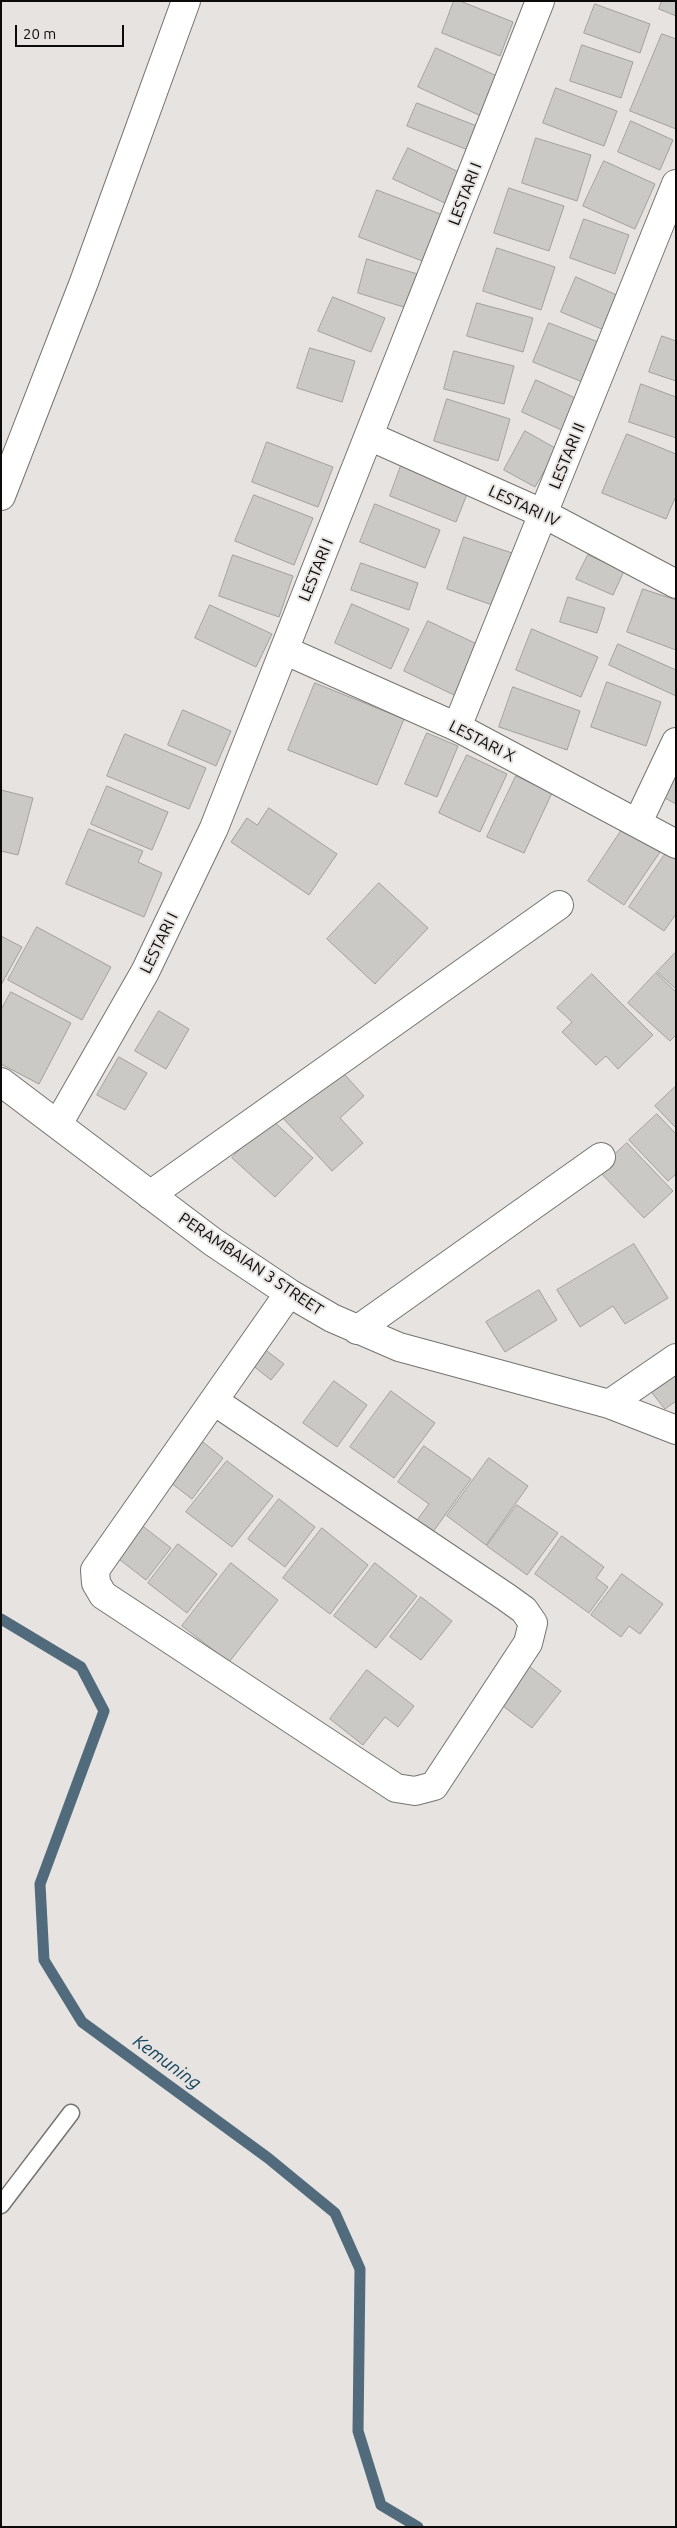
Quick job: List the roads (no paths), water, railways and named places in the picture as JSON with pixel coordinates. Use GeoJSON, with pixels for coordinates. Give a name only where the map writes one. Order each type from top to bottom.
{"type":"FeatureCollection","features":[{"type":"Feature","properties":{"kind":"street"},"geometry":{"type":"LineString","coordinates":[[1,496],[84,282],[186,1]]}},
{"type":"Feature","properties":{"kind":"street","name":"LESTARI I"},"geometry":{"type":"LineString","coordinates":[[58,1124],[150,963],[214,828],[540,1]]}},
{"type":"Feature","properties":{"kind":"street","name":"LESTARI II"},"geometry":{"type":"LineString","coordinates":[[457,727],[676,184]]}},
{"type":"Feature","properties":{"kind":"street","name":"LESTARI IV"},"geometry":{"type":"LineString","coordinates":[[369,436],[544,514],[676,584]]}},
{"type":"Feature","properties":{"kind":"street","name":"LESTARI X"},"geometry":{"type":"LineString","coordinates":[[284,650],[457,727],[676,844]]}},
{"type":"Feature","properties":{"kind":"street"},"geometry":{"type":"LineString","coordinates":[[638,822],[676,742]]}},
{"type":"Feature","properties":{"kind":"street"},"geometry":{"type":"LineString","coordinates":[[150,1195],[559,904]]}},
{"type":"Feature","properties":{"kind":"street","name":"PERAMBAIAN 3 STREET"},"geometry":{"type":"LineString","coordinates":[[1,1082],[212,1242],[289,1293],[357,1330],[399,1347],[609,1404],[676,1430]]}},
{"type":"Feature","properties":{"kind":"street"},"geometry":{"type":"LineString","coordinates":[[357,1330],[601,1157]]}},
{"type":"Feature","properties":{"kind":"street"},"geometry":{"type":"LineString","coordinates":[[214,1401],[524,1610],[533,1623],[528,1643],[434,1786],[415,1791],[396,1788],[103,1595],[96,1583],[95,1570],[289,1293]]}},
{"type":"Feature","properties":{"kind":"street"},"geometry":{"type":"LineString","coordinates":[[609,1404],[676,1358]]}},
{"type":"Feature","properties":{"kind":"lane"},"geometry":{"type":"LineString","coordinates":[[1,2205],[72,2113]]}},
{"type":"Feature","properties":{"kind":"waterway","name":"Kemuning"},"geometry":{"type":"LineString","coordinates":[[1,1619],[81,1667],[104,1711],[40,1884],[44,1960],[82,2022],[268,2158],[335,2213],[360,2269],[358,2431],[381,2505],[418,2527]]}}]}
